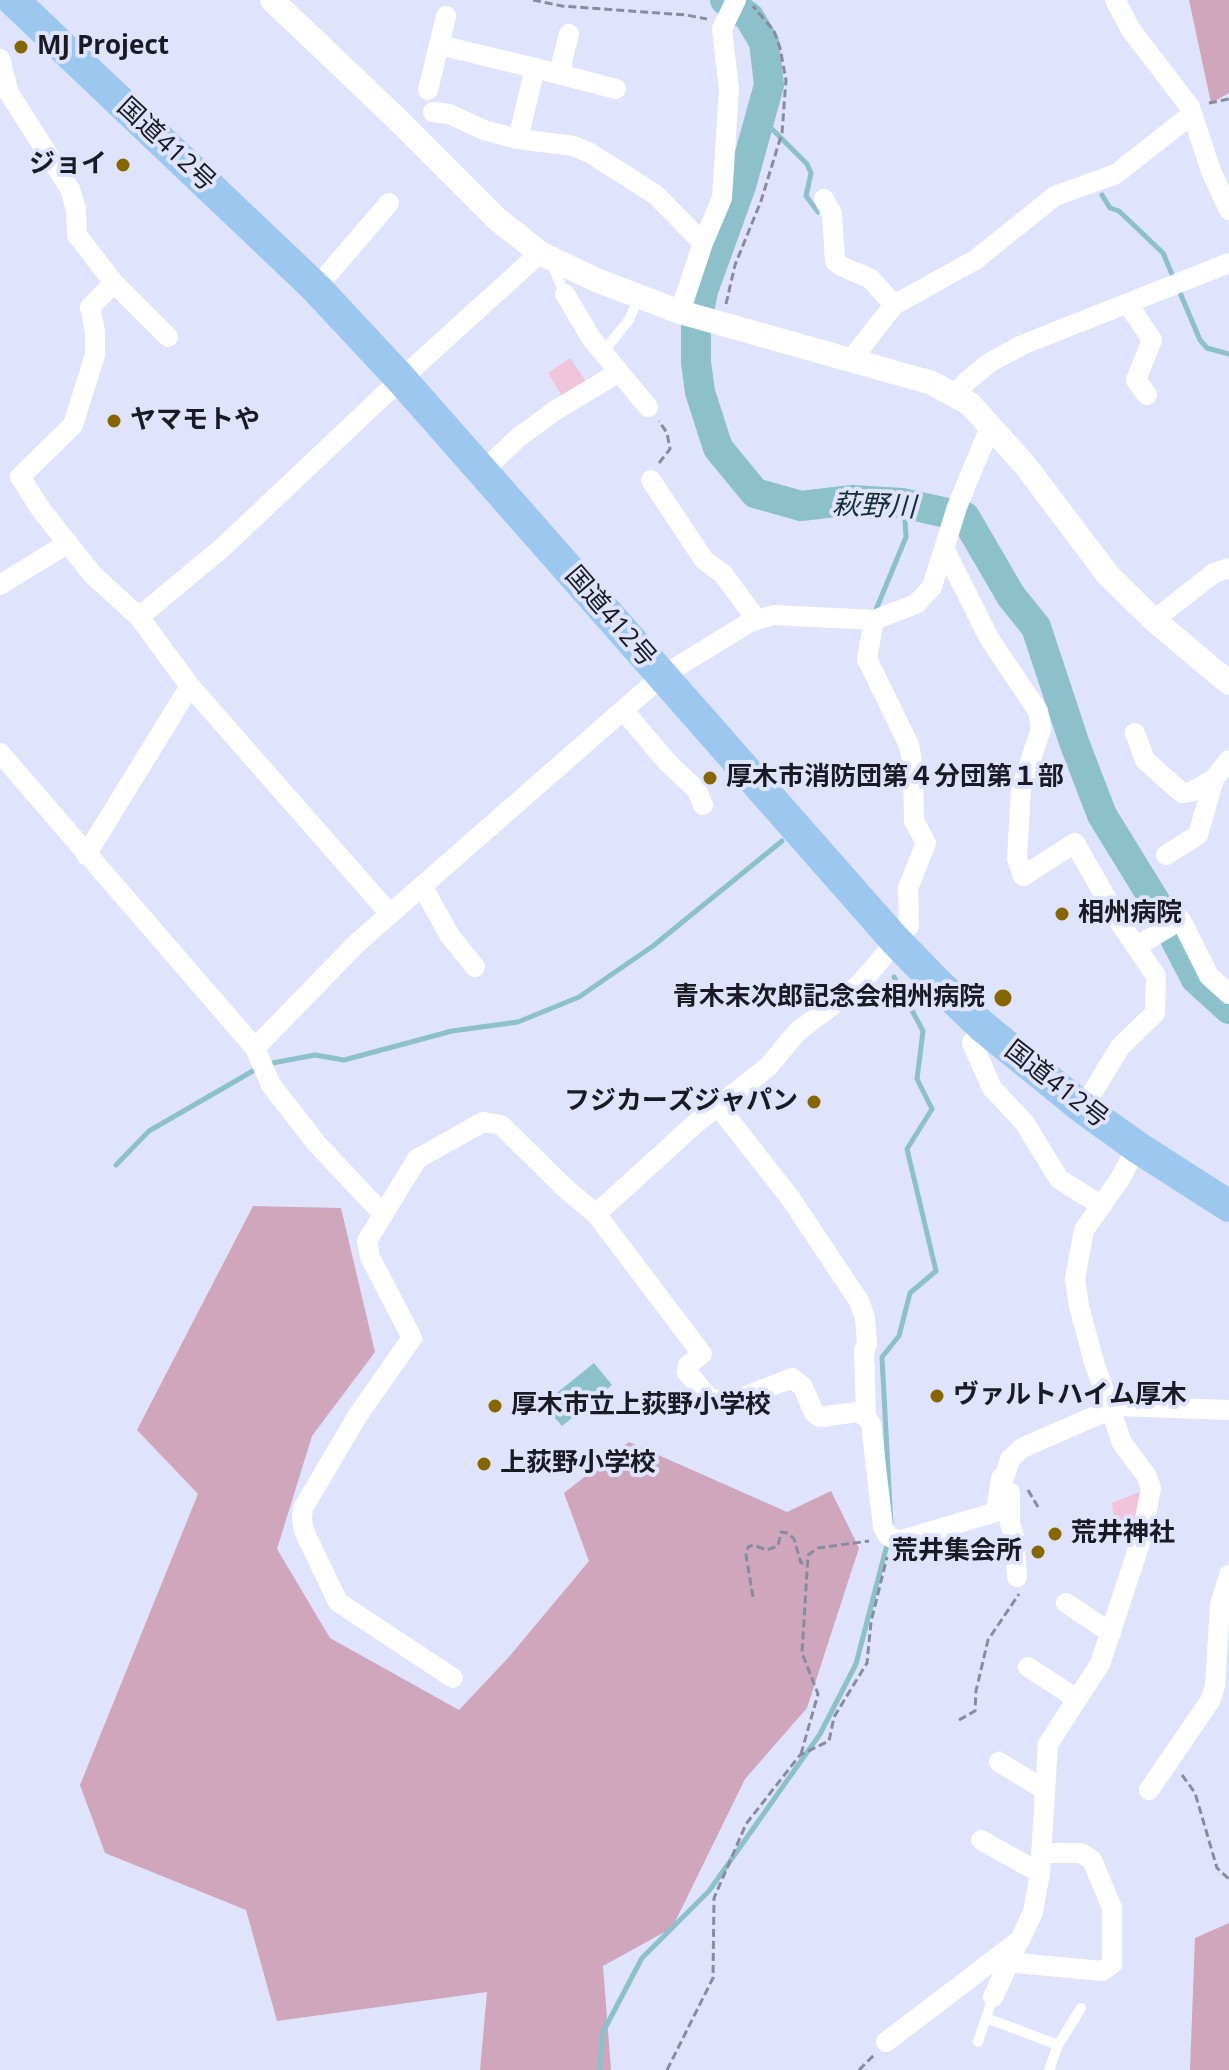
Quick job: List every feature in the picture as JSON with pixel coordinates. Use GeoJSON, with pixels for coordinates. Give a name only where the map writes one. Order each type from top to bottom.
{"type":"FeatureCollection","features":[{"type":"Feature","properties":{"kind":"highway","name":"国道412号"},"geometry":{"type":"LineString","coordinates":[[13,0],[316,288],[401,379],[895,940],[982,1026],[1083,1108],[1229,1206]]}},
{"type":"Feature","properties":{"kind":"street"},"geometry":{"type":"LineString","coordinates":[[272,0],[497,219],[544,255],[680,312],[932,383],[970,404],[1025,465],[1108,575],[1154,620],[1229,683]]}},
{"type":"Feature","properties":{"kind":"street"},"geometry":{"type":"LineString","coordinates":[[680,312],[722,198],[729,89],[722,28],[736,0]]}},
{"type":"Feature","properties":{"kind":"street"},"geometry":{"type":"LineString","coordinates":[[1115,0],[1131,30],[1190,107],[1219,165],[1229,210]]}},
{"type":"Feature","properties":{"kind":"street"},"geometry":{"type":"LineString","coordinates":[[428,90],[446,16]]}},
{"type":"Feature","properties":{"kind":"street"},"geometry":{"type":"LineString","coordinates":[[559,74],[569,34]]}},
{"type":"Feature","properties":{"kind":"street"},"geometry":{"type":"LineString","coordinates":[[439,45],[616,89]]}},
{"type":"Feature","properties":{"kind":"street"},"geometry":{"type":"LineString","coordinates":[[0,59],[9,93],[70,189],[76,209],[77,235],[114,283],[168,337]]}},
{"type":"Feature","properties":{"kind":"street"},"geometry":{"type":"LineString","coordinates":[[518,139],[535,68]]}},
{"type":"Feature","properties":{"kind":"street"},"geometry":{"type":"LineString","coordinates":[[433,112],[449,114],[484,130],[518,139],[574,146],[590,153],[656,195],[703,243]]}},
{"type":"Feature","properties":{"kind":"street"},"geometry":{"type":"LineString","coordinates":[[854,361],[857,352],[894,305],[975,260],[1055,196],[1116,174],[1192,114]]}},
{"type":"Feature","properties":{"kind":"street"},"geometry":{"type":"LineString","coordinates":[[824,199],[832,214],[835,261],[871,279],[894,305]]}},
{"type":"Feature","properties":{"kind":"street"},"geometry":{"type":"LineString","coordinates":[[316,288],[389,203]]}},
{"type":"Feature","properties":{"kind":"street"},"geometry":{"type":"LineString","coordinates":[[139,617],[222,548],[401,379],[544,255]]}},
{"type":"Feature","properties":{"kind":"street"},"geometry":{"type":"LineString","coordinates":[[955,396],[989,363],[1011,351],[1229,263]]}},
{"type":"Feature","properties":{"kind":"street"},"geometry":{"type":"LineString","coordinates":[[114,283],[90,307],[95,331],[95,355],[73,425],[20,477],[93,575],[139,617],[190,686],[390,914]]}},
{"type":"Feature","properties":{"kind":"street"},"geometry":{"type":"LineString","coordinates":[[565,294],[591,338],[648,407]]}},
{"type":"Feature","properties":{"kind":"street"},"geometry":{"type":"LineString","coordinates":[[1128,304],[1152,340],[1138,384]]}},
{"type":"Feature","properties":{"kind":"street"},"geometry":{"type":"LineString","coordinates":[[482,472],[519,437],[556,410],[619,372]]}},
{"type":"Feature","properties":{"kind":"street"},"geometry":{"type":"LineString","coordinates":[[255,1048],[357,943],[662,676],[757,620],[774,615],[874,620],[916,604],[932,587],[957,507],[990,427]]}},
{"type":"Feature","properties":{"kind":"street"},"geometry":{"type":"LineString","coordinates":[[651,480],[704,560],[723,574],[757,620]]}},
{"type":"Feature","properties":{"kind":"street"},"geometry":{"type":"LineString","coordinates":[[946,542],[990,640],[1038,711],[1041,729],[1021,789],[1017,859],[1023,876],[1075,843],[1122,926],[1156,976],[1155,1013],[1120,1047],[1083,1108]]}},
{"type":"Feature","properties":{"kind":"street"},"geometry":{"type":"LineString","coordinates":[[0,585],[68,543]]}},
{"type":"Feature","properties":{"kind":"street"},"geometry":{"type":"LineString","coordinates":[[1154,620],[1214,573],[1229,568]]}},
{"type":"Feature","properties":{"kind":"street"},"geometry":{"type":"LineString","coordinates":[[596,1214],[718,1106],[768,1067],[797,1032],[860,984],[909,926],[908,888],[926,843],[914,821],[913,765],[909,745],[867,659],[874,620]]}},
{"type":"Feature","properties":{"kind":"street"},"geometry":{"type":"LineString","coordinates":[[86,855],[190,686]]}},
{"type":"Feature","properties":{"kind":"street"},"geometry":{"type":"LineString","coordinates":[[623,710],[668,763],[697,790],[703,805]]}},
{"type":"Feature","properties":{"kind":"street"},"geometry":{"type":"LineString","coordinates":[[1135,733],[1145,760],[1182,793],[1191,792],[1214,779],[1229,760]]}},
{"type":"Feature","properties":{"kind":"street"},"geometry":{"type":"LineString","coordinates":[[0,753],[255,1048],[271,1085],[317,1144],[383,1214]]}},
{"type":"Feature","properties":{"kind":"street"},"geometry":{"type":"LineString","coordinates":[[1166,855],[1198,835],[1214,779]]}},
{"type":"Feature","properties":{"kind":"street"},"geometry":{"type":"LineString","coordinates":[[422,886],[450,936],[475,967]]}},
{"type":"Feature","properties":{"kind":"street"},"geometry":{"type":"LineString","coordinates":[[1138,946],[1181,920],[1209,976],[1229,994]]}},
{"type":"Feature","properties":{"kind":"street"},"geometry":{"type":"LineString","coordinates":[[982,1026],[972,1043],[992,1088],[1024,1122],[1059,1179],[1102,1206]]}},
{"type":"Feature","properties":{"kind":"street"},"geometry":{"type":"LineString","coordinates":[[718,1106],[791,1199],[859,1301],[865,1318],[867,1344],[864,1350],[866,1417]]}},
{"type":"Feature","properties":{"kind":"street"},"geometry":{"type":"LineString","coordinates":[[453,1678],[338,1602],[304,1531],[302,1520],[303,1508],[358,1415],[412,1338],[370,1257],[367,1241],[417,1159],[483,1122],[501,1125],[596,1214],[702,1354],[688,1365],[687,1372],[710,1399],[733,1401],[792,1378],[803,1387],[814,1413],[820,1417],[858,1412],[866,1417],[871,1424],[883,1527],[889,1537],[898,1541],[996,1512],[1001,1478],[1010,1459],[1022,1448],[1118,1406],[1229,1410]]}},
{"type":"Feature","properties":{"kind":"street"},"geometry":{"type":"LineString","coordinates":[[993,1997],[1033,1912],[1040,1863],[1048,1744],[1100,1664],[1141,1540],[1151,1488],[1146,1475],[1122,1443],[1094,1362],[1075,1279],[1084,1230],[1120,1179],[1137,1147]]}},
{"type":"Feature","properties":{"kind":"street"},"geometry":{"type":"LineString","coordinates":[[1006,1473],[1017,1577]]}},
{"type":"Feature","properties":{"kind":"street"},"geometry":{"type":"LineString","coordinates":[[1149,1790],[1210,1701],[1215,1686],[1220,1605],[1229,1575]]}},
{"type":"Feature","properties":{"kind":"street"},"geometry":{"type":"LineString","coordinates":[[1066,1603],[1111,1633]]}},
{"type":"Feature","properties":{"kind":"street"},"geometry":{"type":"LineString","coordinates":[[1028,1667],[1077,1699]]}},
{"type":"Feature","properties":{"kind":"street"},"geometry":{"type":"LineString","coordinates":[[999,1762],[1045,1790]]}},
{"type":"Feature","properties":{"kind":"street"},"geometry":{"type":"LineString","coordinates":[[981,1840],[1040,1863],[1081,1853],[1092,1860],[1112,1908],[1112,1964],[1102,1971],[1017,1963],[1009,1958]]}},
{"type":"Feature","properties":{"kind":"street"},"geometry":{"type":"LineString","coordinates":[[886,2042],[1020,1940]]}},
{"type":"Feature","properties":{"kind":"lane"},"geometry":{"type":"LineString","coordinates":[[544,255],[565,294]]}},
{"type":"Feature","properties":{"kind":"lane"},"geometry":{"type":"LineString","coordinates":[[603,352],[624,328],[639,297]]}},
{"type":"Feature","properties":{"kind":"lane"},"geometry":{"type":"LineString","coordinates":[[978,2042],[993,1997]]}},
{"type":"Feature","properties":{"kind":"lane"},"geometry":{"type":"LineString","coordinates":[[1049,2070],[1058,2045],[1081,2008]]}},
{"type":"Feature","properties":{"kind":"lane"},"geometry":{"type":"LineString","coordinates":[[986,2018],[1058,2045]]}},
{"type":"Feature","properties":{"kind":"path"},"geometry":{"type":"LineString","coordinates":[[533,0],[562,6],[686,15],[706,19],[722,28]]}},
{"type":"Feature","properties":{"kind":"path"},"geometry":{"type":"LineString","coordinates":[[722,323],[735,265],[761,201],[782,133],[785,97],[783,64],[774,31],[747,0]]}},
{"type":"Feature","properties":{"kind":"path"},"geometry":{"type":"LineString","coordinates":[[648,407],[667,433],[670,449],[653,469],[651,480]]}},
{"type":"Feature","properties":{"kind":"path"},"geometry":{"type":"LineString","coordinates":[[1027,1489],[1038,1507]]}},
{"type":"Feature","properties":{"kind":"path"},"geometry":{"type":"LineString","coordinates":[[1070,1521],[1088,1539],[1124,1535],[1141,1540]]}},
{"type":"Feature","properties":{"kind":"path"},"geometry":{"type":"LineString","coordinates":[[753,1597],[746,1555],[748,1547],[753,1545],[767,1550],[778,1546],[781,1532],[788,1533],[794,1539],[801,1563],[806,1562]]}},
{"type":"Feature","properties":{"kind":"path"},"geometry":{"type":"LineString","coordinates":[[667,2070],[713,1978],[714,1898],[746,1824],[800,1755],[818,1694],[802,1653],[808,1555],[818,1548],[889,1537],[871,1622],[867,1663],[834,1717],[829,1741],[800,1755]]}},
{"type":"Feature","properties":{"kind":"path"},"geometry":{"type":"LineString","coordinates":[[959,1720],[975,1711],[976,1691],[988,1640],[1022,1589],[1017,1577]]}},
{"type":"Feature","properties":{"kind":"path"},"geometry":{"type":"LineString","coordinates":[[1170,1760],[1195,1793],[1217,1868],[1229,1879]]}},
{"type":"Feature","properties":{"kind":"shaded area"},"geometry":{"type":"Polygon","coordinates":[[[1189,0],[1229,0],[1229,93],[1211,103],[1189,0]]]}},
{"type":"Feature","properties":{"kind":"shaded area"},"geometry":{"type":"Polygon","coordinates":[[[570,358],[589,386],[565,401],[548,373],[570,358]]]}},
{"type":"Feature","properties":{"kind":"shaded area"},"geometry":{"type":"Polygon","coordinates":[[[253,1206],[341,1208],[375,1352],[312,1436],[277,1549],[330,1638],[459,1710],[508,1658],[589,1561],[564,1493],[629,1442],[787,1512],[831,1491],[859,1548],[807,1708],[745,1779],[672,1928],[603,1966],[611,2070],[480,2070],[487,1992],[277,2021],[246,1910],[105,1853],[80,1785],[198,1494],[137,1430],[253,1206]]]}},
{"type":"Feature","properties":{"kind":"shaded area"},"geometry":{"type":"Polygon","coordinates":[[[594,1363],[612,1385],[562,1426],[543,1404],[594,1363]]]}},
{"type":"Feature","properties":{"kind":"shaded area"},"geometry":{"type":"Polygon","coordinates":[[[1142,1491],[1133,1529],[1115,1530],[1112,1503],[1142,1491]]]}},
{"type":"Feature","properties":{"kind":"shaded area"},"geometry":{"type":"Polygon","coordinates":[[[1229,1923],[1229,2070],[1190,2070],[1195,1938],[1229,1923]]]}},
{"type":"Feature","properties":{"kind":"waterway","name":"萩野川"},"geometry":{"type":"LineString","coordinates":[[725,0],[749,17],[764,42],[769,85],[741,186],[703,291],[696,326],[700,392],[718,448],[755,493],[801,506],[852,500],[902,503],[965,517],[1011,596],[1036,627],[1102,815],[1158,906],[1196,979],[1229,1009]]}},
{"type":"Feature","properties":{"kind":"waterway"},"geometry":{"type":"LineString","coordinates":[[761,118],[807,164],[811,173],[806,196],[818,212]]}},
{"type":"Feature","properties":{"kind":"waterway"},"geometry":{"type":"LineString","coordinates":[[1102,195],[1110,208],[1119,211],[1163,253],[1174,279]]}},
{"type":"Feature","properties":{"kind":"waterway"},"geometry":{"type":"LineString","coordinates":[[1178,288],[1200,340],[1207,348],[1229,354]]}},
{"type":"Feature","properties":{"kind":"waterway"},"geometry":{"type":"LineString","coordinates":[[875,612],[906,537],[904,503]]}},
{"type":"Feature","properties":{"kind":"waterway"},"geometry":{"type":"LineString","coordinates":[[267,1064],[315,1055],[344,1060],[452,1031],[518,1022],[579,997],[653,946],[782,841]]}},
{"type":"Feature","properties":{"kind":"waterway"},"geometry":{"type":"LineString","coordinates":[[891,1527],[882,1357],[899,1336],[910,1293],[936,1271],[907,1149],[932,1109],[917,1079],[923,1031],[894,977]]}},
{"type":"Feature","properties":{"kind":"waterway"},"geometry":{"type":"LineString","coordinates":[[116,1165],[149,1131],[258,1068]]}},
{"type":"Feature","properties":{"kind":"waterway"},"geometry":{"type":"LineString","coordinates":[[599,2070],[603,2032],[642,1958],[709,1891],[820,1734],[856,1664],[888,1541]]}},
{"type":"Feature","properties":{"kind":"place","name":"MJ Project"},"geometry":{"type":"Point","coordinates":[21,47]}},
{"type":"Feature","properties":{"kind":"place","name":"ジョイ"},"geometry":{"type":"Point","coordinates":[123,165]}},
{"type":"Feature","properties":{"kind":"place","name":"ヤマモトや"},"geometry":{"type":"Point","coordinates":[114,421]}},
{"type":"Feature","properties":{"kind":"place","name":"厚木市消防団第４分団第１部"},"geometry":{"type":"Point","coordinates":[710,778]}},
{"type":"Feature","properties":{"kind":"place","name":"相州病院"},"geometry":{"type":"Point","coordinates":[1062,914]}},
{"type":"Feature","properties":{"kind":"place","name":"青木末次郎記念会相州病院"},"geometry":{"type":"Point","coordinates":[1003,998]}},
{"type":"Feature","properties":{"kind":"place","name":"フジカーズジャパン"},"geometry":{"type":"Point","coordinates":[814,1102]}},
{"type":"Feature","properties":{"kind":"place","name":"ヴァルトハイム厚木"},"geometry":{"type":"Point","coordinates":[937,1396]}},
{"type":"Feature","properties":{"kind":"place","name":"厚木市立上荻野小学校"},"geometry":{"type":"Point","coordinates":[495,1406]}},
{"type":"Feature","properties":{"kind":"place","name":"上荻野小学校"},"geometry":{"type":"Point","coordinates":[484,1464]}},
{"type":"Feature","properties":{"kind":"place","name":"荒井神社"},"geometry":{"type":"Point","coordinates":[1055,1534]}},
{"type":"Feature","properties":{"kind":"place","name":"荒井集会所"},"geometry":{"type":"Point","coordinates":[1038,1552]}}]}
